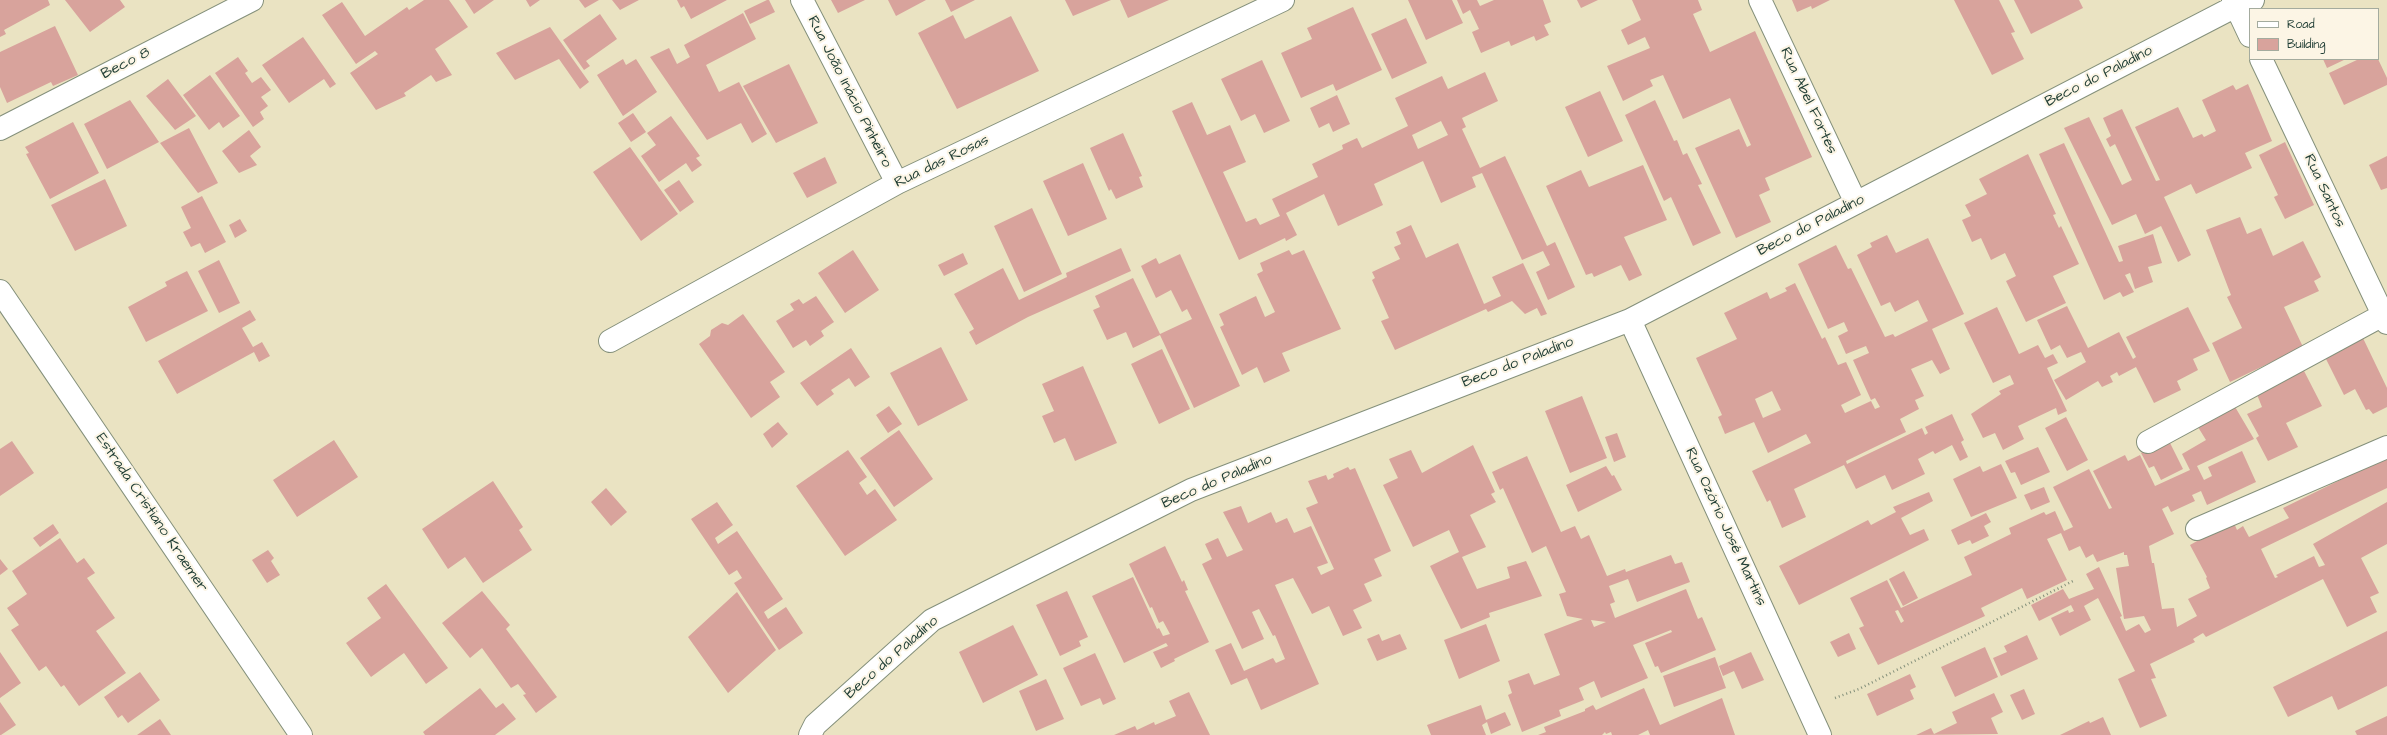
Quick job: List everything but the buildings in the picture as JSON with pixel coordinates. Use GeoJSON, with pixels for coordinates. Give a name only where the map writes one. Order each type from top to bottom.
{"type":"FeatureCollection","features":[{"type":"Feature","properties":{"kind":"street","name":"Beco 8"},"geometry":{"type":"LineString","coordinates":[[0,129],[252,0]]}},
{"type":"Feature","properties":{"kind":"street","name":"Rua João Inácio Pinheiro"},"geometry":{"type":"LineString","coordinates":[[802,0],[897,183]]}},
{"type":"Feature","properties":{"kind":"street","name":"Rua das Rosas"},"geometry":{"type":"LineString","coordinates":[[610,341],[897,183],[1283,0]]}},
{"type":"Feature","properties":{"kind":"street","name":"Rua Abel Fortes"},"geometry":{"type":"LineString","coordinates":[[1760,0],[1856,203]]}},
{"type":"Feature","properties":{"kind":"street","name":"Beco do Paladino"},"geometry":{"type":"LineString","coordinates":[[810,735],[815,725],[932,620],[1191,490],[1630,320],[2241,2]]}},
{"type":"Feature","properties":{"kind":"street"},"geometry":{"type":"LineString","coordinates":[[2241,2],[2249,32]]}},
{"type":"Feature","properties":{"kind":"street","name":"Rua Santos"},"geometry":{"type":"LineString","coordinates":[[2261,60],[2385,319]]}},
{"type":"Feature","properties":{"kind":"street","name":"Estrada Cristiano Kraemer"},"geometry":{"type":"LineString","coordinates":[[0,291],[301,735]]}},
{"type":"Feature","properties":{"kind":"street"},"geometry":{"type":"LineString","coordinates":[[2148,442],[2385,319]]}},
{"type":"Feature","properties":{"kind":"street","name":"Rua Ozório José Martins"},"geometry":{"type":"LineString","coordinates":[[1630,320],[1819,735]]}},
{"type":"Feature","properties":{"kind":"street"},"geometry":{"type":"LineString","coordinates":[[2197,529],[2387,448]]}},
{"type":"Feature","properties":{"kind":"path"},"geometry":{"type":"LineString","coordinates":[[1808,709],[1859,689],[2075,580]]}}]}
